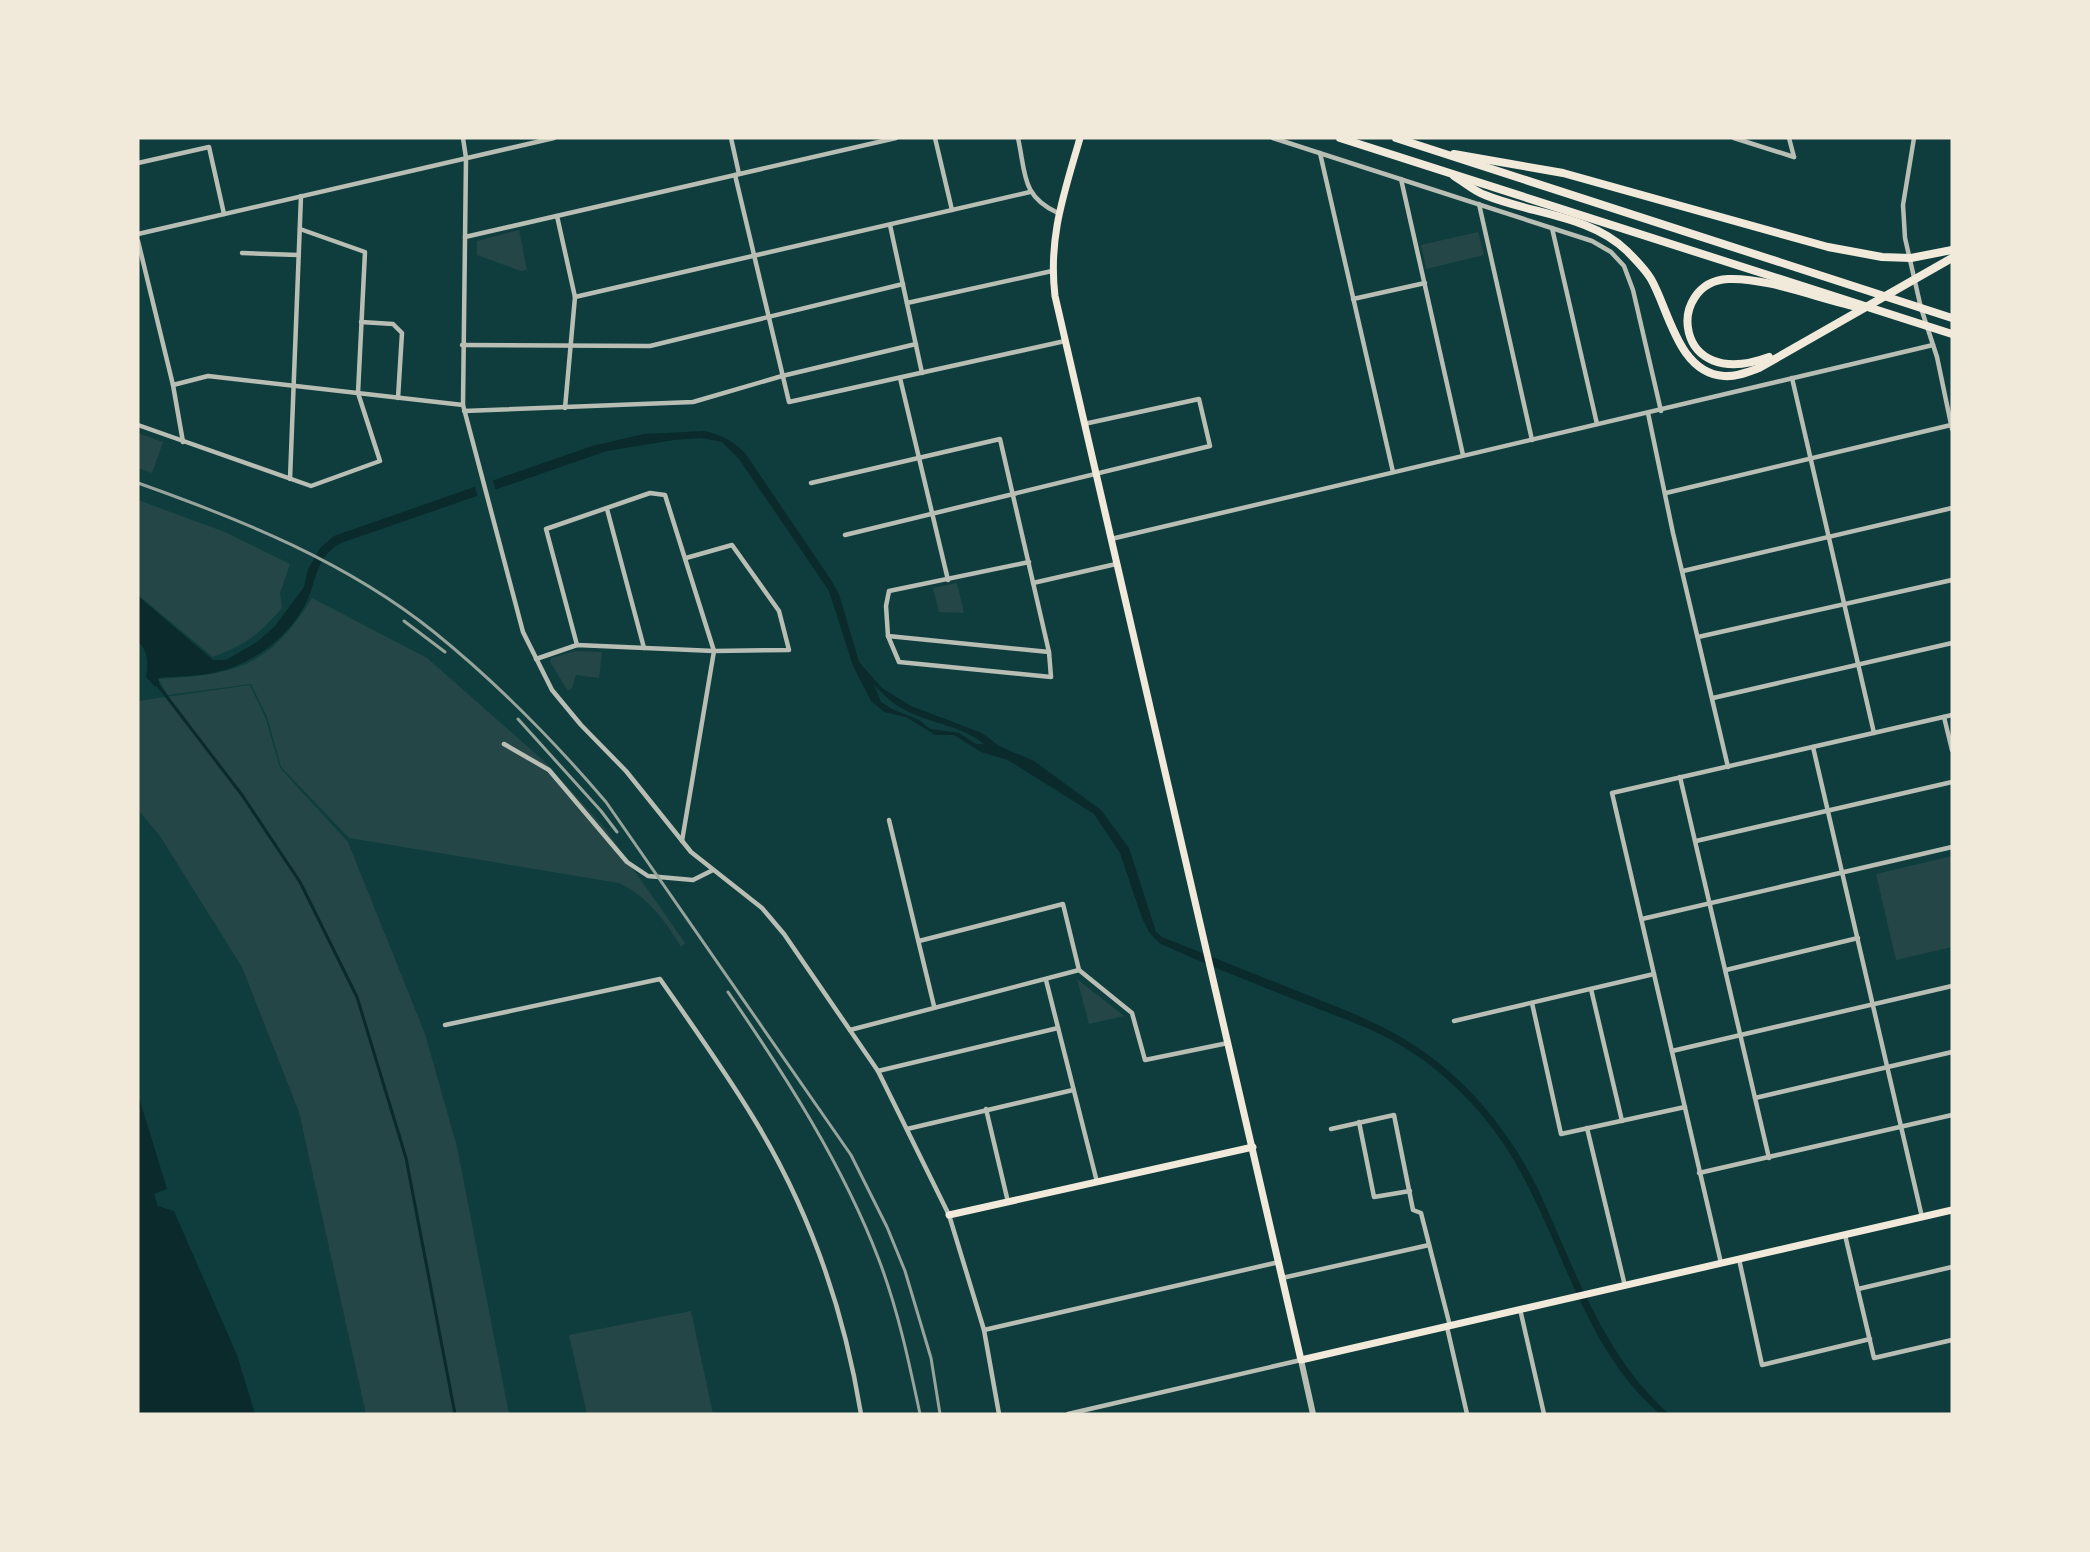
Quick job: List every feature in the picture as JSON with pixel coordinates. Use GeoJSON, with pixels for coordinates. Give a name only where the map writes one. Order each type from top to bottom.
{"type":"FeatureCollection","features":[{"type":"Feature","properties":{"kind":"main road"},"geometry":{"type":"LineString","coordinates":[[1080,138],[1058,213],[1052,249],[1052,271],[1065,341],[1301,1360],[1952,1210]]}},
{"type":"Feature","properties":{"kind":"main road"},"geometry":{"type":"LineString","coordinates":[[1340,138],[1952,334]]}},
{"type":"Feature","properties":{"kind":"main road"},"geometry":{"type":"LineString","coordinates":[[1396,138],[1952,318]]}},
{"type":"Feature","properties":{"kind":"main road"},"geometry":{"type":"LineString","coordinates":[[1436,151],[1563,173],[1828,247],[1882,257],[1911,258],[1952,250]]}},
{"type":"Feature","properties":{"kind":"main road"},"geometry":{"type":"LineString","coordinates":[[1447,171],[1483,195],[1583,225],[1607,236],[1623,247],[1650,277],[1681,346],[1708,371],[1723,376],[1738,375],[1760,368],[1828,326],[1952,258]]}},
{"type":"Feature","properties":{"kind":"main road"},"geometry":{"type":"LineString","coordinates":[[1782,353],[1754,363],[1732,367],[1714,363],[1700,352],[1687,328],[1689,308],[1696,295],[1709,283],[1726,279],[1749,279],[1831,302],[1896,316]]}},
{"type":"Feature","properties":{"kind":"main road"},"geometry":{"type":"LineString","coordinates":[[949,1215],[1252,1147]]}},
{"type":"Feature","properties":{"kind":"street"},"geometry":{"type":"LineString","coordinates":[[464,138],[466,158],[463,405],[523,632],[552,690],[581,725],[626,771],[682,841],[713,870],[742,890],[762,908],[784,934],[878,1071],[949,1215],[984,1330],[999,1414]]}},
{"type":"Feature","properties":{"kind":"street"},"geometry":{"type":"LineString","coordinates":[[138,234],[554,138]]}},
{"type":"Feature","properties":{"kind":"street"},"geometry":{"type":"LineString","coordinates":[[731,138],[737,175],[789,402],[1065,341]]}},
{"type":"Feature","properties":{"kind":"street"},"geometry":{"type":"LineString","coordinates":[[465,237],[896,138]]}},
{"type":"Feature","properties":{"kind":"street"},"geometry":{"type":"LineString","coordinates":[[935,138],[952,210]]}},
{"type":"Feature","properties":{"kind":"street"},"geometry":{"type":"LineString","coordinates":[[1018,138],[1030,192],[1040,204],[1058,213]]}},
{"type":"Feature","properties":{"kind":"street"},"geometry":{"type":"LineString","coordinates":[[1274,138],[1592,241],[1611,252],[1624,266],[1633,290],[1661,411]]}},
{"type":"Feature","properties":{"kind":"street"},"geometry":{"type":"LineString","coordinates":[[1734,138],[1794,157],[1789,138]]}},
{"type":"Feature","properties":{"kind":"street"},"geometry":{"type":"LineString","coordinates":[[1666,493],[1952,427],[1905,238],[1903,205],[1914,138]]}},
{"type":"Feature","properties":{"kind":"street"},"geometry":{"type":"LineString","coordinates":[[138,163],[209,147],[225,214]]}},
{"type":"Feature","properties":{"kind":"street"},"geometry":{"type":"LineString","coordinates":[[1320,153],[1393,472]]}},
{"type":"Feature","properties":{"kind":"street"},"geometry":{"type":"LineString","coordinates":[[1401,179],[1463,455]]}},
{"type":"Feature","properties":{"kind":"street"},"geometry":{"type":"LineString","coordinates":[[575,297],[1030,192]]}},
{"type":"Feature","properties":{"kind":"street"},"geometry":{"type":"LineString","coordinates":[[290,479],[301,196]]}},
{"type":"Feature","properties":{"kind":"street"},"geometry":{"type":"LineString","coordinates":[[1479,204],[1532,440]]}},
{"type":"Feature","properties":{"kind":"street"},"geometry":{"type":"LineString","coordinates":[[557,216],[575,297],[565,408]]}},
{"type":"Feature","properties":{"kind":"street"},"geometry":{"type":"LineString","coordinates":[[890,225],[922,373]]}},
{"type":"Feature","properties":{"kind":"street"},"geometry":{"type":"LineString","coordinates":[[1552,228],[1597,424]]}},
{"type":"Feature","properties":{"kind":"street"},"geometry":{"type":"LineString","coordinates":[[138,425],[311,486],[380,461],[358,393],[365,252],[300,229]]}},
{"type":"Feature","properties":{"kind":"street"},"geometry":{"type":"LineString","coordinates":[[138,241],[173,385],[183,442]]}},
{"type":"Feature","properties":{"kind":"street"},"geometry":{"type":"LineString","coordinates":[[242,253],[298,255]]}},
{"type":"Feature","properties":{"kind":"street"},"geometry":{"type":"LineString","coordinates":[[907,303],[1052,271]]}},
{"type":"Feature","properties":{"kind":"street"},"geometry":{"type":"LineString","coordinates":[[1353,299],[1425,283]]}},
{"type":"Feature","properties":{"kind":"street"},"geometry":{"type":"LineString","coordinates":[[462,345],[650,346],[903,284]]}},
{"type":"Feature","properties":{"kind":"street"},"geometry":{"type":"LineString","coordinates":[[362,322],[393,324],[402,333],[398,398]]}},
{"type":"Feature","properties":{"kind":"street"},"geometry":{"type":"LineString","coordinates":[[464,411],[693,402],[782,376],[916,344]]}},
{"type":"Feature","properties":{"kind":"street"},"geometry":{"type":"LineString","coordinates":[[1111,539],[1933,345]]}},
{"type":"Feature","properties":{"kind":"street"},"geometry":{"type":"LineString","coordinates":[[173,385],[207,376],[463,405]]}},
{"type":"Feature","properties":{"kind":"street"},"geometry":{"type":"LineString","coordinates":[[900,378],[948,580]]}},
{"type":"Feature","properties":{"kind":"street"},"geometry":{"type":"LineString","coordinates":[[1792,378],[1874,734]]}},
{"type":"Feature","properties":{"kind":"street"},"geometry":{"type":"LineString","coordinates":[[845,535],[1210,446],[1198,399],[1084,424]]}},
{"type":"Feature","properties":{"kind":"street"},"geometry":{"type":"LineString","coordinates":[[1648,413],[1728,767]]}},
{"type":"Feature","properties":{"kind":"street"},"geometry":{"type":"LineString","coordinates":[[811,483],[1000,439],[1029,562],[1049,652],[1052,677],[898,662],[888,636],[886,606],[889,591],[1029,562]]}},
{"type":"Feature","properties":{"kind":"street"},"geometry":{"type":"LineString","coordinates":[[576,645],[546,529],[650,493],[665,495],[714,651],[682,841]]}},
{"type":"Feature","properties":{"kind":"street"},"geometry":{"type":"LineString","coordinates":[[1683,571],[1952,508]]}},
{"type":"Feature","properties":{"kind":"street"},"geometry":{"type":"LineString","coordinates":[[607,509],[644,648]]}},
{"type":"Feature","properties":{"kind":"street"},"geometry":{"type":"LineString","coordinates":[[536,659],[576,645],[714,651],[789,650],[779,611],[732,545],[686,558]]}},
{"type":"Feature","properties":{"kind":"street"},"geometry":{"type":"LineString","coordinates":[[1033,583],[1116,564]]}},
{"type":"Feature","properties":{"kind":"street"},"geometry":{"type":"LineString","coordinates":[[1698,637],[1952,580]]}},
{"type":"Feature","properties":{"kind":"street"},"geometry":{"type":"LineString","coordinates":[[888,636],[1049,652]]}},
{"type":"Feature","properties":{"kind":"street"},"geometry":{"type":"LineString","coordinates":[[1713,698],[1952,643]]}},
{"type":"Feature","properties":{"kind":"street"},"geometry":{"type":"LineString","coordinates":[[1721,1263],[1612,793],[1952,715]]}},
{"type":"Feature","properties":{"kind":"street"},"geometry":{"type":"LineString","coordinates":[[1944,717],[1952,750]]}},
{"type":"Feature","properties":{"kind":"street"},"geometry":{"type":"LineString","coordinates":[[504,744],[549,770],[627,862],[648,876],[693,880],[713,870]]}},
{"type":"Feature","properties":{"kind":"street"},"geometry":{"type":"LineString","coordinates":[[1813,747],[1922,1217]]}},
{"type":"Feature","properties":{"kind":"street"},"geometry":{"type":"LineString","coordinates":[[1680,777],[1769,1158]]}},
{"type":"Feature","properties":{"kind":"street"},"geometry":{"type":"LineString","coordinates":[[1696,841],[1952,782]]}},
{"type":"Feature","properties":{"kind":"street"},"geometry":{"type":"LineString","coordinates":[[889,820],[934,1006]]}},
{"type":"Feature","properties":{"kind":"street"},"geometry":{"type":"LineString","coordinates":[[1642,919],[1952,847]]}},
{"type":"Feature","properties":{"kind":"street"},"geometry":{"type":"LineString","coordinates":[[919,941],[1063,904],[1079,970],[1132,1013],[1145,1060],[1228,1043]]}},
{"type":"Feature","properties":{"kind":"street"},"geometry":{"type":"LineString","coordinates":[[1726,970],[1858,938]]}},
{"type":"Feature","properties":{"kind":"street"},"geometry":{"type":"LineString","coordinates":[[850,1030],[934,1006],[1079,970]]}},
{"type":"Feature","properties":{"kind":"street"},"geometry":{"type":"LineString","coordinates":[[1454,1021],[1654,974]]}},
{"type":"Feature","properties":{"kind":"street"},"geometry":{"type":"LineString","coordinates":[[446,1025],[660,979],[755,1120],[786,1177],[819,1250],[854,1372],[861,1414]]}},
{"type":"Feature","properties":{"kind":"street"},"geometry":{"type":"LineString","coordinates":[[1046,980],[1097,1182]]}},
{"type":"Feature","properties":{"kind":"street"},"geometry":{"type":"LineString","coordinates":[[1672,1051],[1952,986]]}},
{"type":"Feature","properties":{"kind":"street"},"geometry":{"type":"LineString","coordinates":[[1591,988],[1622,1121]]}},
{"type":"Feature","properties":{"kind":"street"},"geometry":{"type":"LineString","coordinates":[[1532,1003],[1561,1134],[1685,1107]]}},
{"type":"Feature","properties":{"kind":"street"},"geometry":{"type":"LineString","coordinates":[[878,1071],[1058,1028]]}},
{"type":"Feature","properties":{"kind":"street"},"geometry":{"type":"LineString","coordinates":[[1755,1098],[1952,1052]]}},
{"type":"Feature","properties":{"kind":"street"},"geometry":{"type":"LineString","coordinates":[[907,1129],[1073,1090]]}},
{"type":"Feature","properties":{"kind":"street"},"geometry":{"type":"LineString","coordinates":[[986,1109],[1008,1202]]}},
{"type":"Feature","properties":{"kind":"street"},"geometry":{"type":"LineString","coordinates":[[1330,1129],[1394,1115],[1413,1210],[1421,1213],[1467,1414]]}},
{"type":"Feature","properties":{"kind":"street"},"geometry":{"type":"LineString","coordinates":[[1699,1173],[1952,1115]]}},
{"type":"Feature","properties":{"kind":"street"},"geometry":{"type":"LineString","coordinates":[[1359,1122],[1374,1197],[1410,1191]]}},
{"type":"Feature","properties":{"kind":"street"},"geometry":{"type":"LineString","coordinates":[[1587,1128],[1625,1286]]}},
{"type":"Feature","properties":{"kind":"street"},"geometry":{"type":"LineString","coordinates":[[1845,1235],[1874,1358],[1952,1340]]}},
{"type":"Feature","properties":{"kind":"street"},"geometry":{"type":"LineString","coordinates":[[1282,1278],[1429,1245]]}},
{"type":"Feature","properties":{"kind":"street"},"geometry":{"type":"LineString","coordinates":[[1738,1259],[1762,1365],[1870,1338]]}},
{"type":"Feature","properties":{"kind":"street"},"geometry":{"type":"LineString","coordinates":[[984,1330],[1279,1262]]}},
{"type":"Feature","properties":{"kind":"street"},"geometry":{"type":"LineString","coordinates":[[1858,1288],[1952,1267]]}},
{"type":"Feature","properties":{"kind":"street"},"geometry":{"type":"LineString","coordinates":[[1520,1309],[1544,1414]]}},
{"type":"Feature","properties":{"kind":"street"},"geometry":{"type":"LineString","coordinates":[[1068,1414],[1301,1360],[1313,1414]]}},
{"type":"Feature","properties":{"kind":"shaded area"},"geometry":{"type":"Polygon","coordinates":[[[519,230],[527,270],[521,271],[477,255],[477,241],[519,230]]]}},
{"type":"Feature","properties":{"kind":"shaded area"},"geometry":{"type":"Polygon","coordinates":[[[1478,232],[1484,255],[1426,269],[1421,245],[1478,232]]]}},
{"type":"Feature","properties":{"kind":"shaded area"},"geometry":{"type":"Polygon","coordinates":[[[704,431],[727,439],[745,453],[839,594],[859,662],[882,688],[911,706],[982,733],[999,746],[1034,761],[1101,810],[1129,848],[1156,932],[1162,937],[1380,1026],[1425,1053],[1464,1086],[1498,1124],[1526,1166],[1578,1280],[1608,1338],[1625,1365],[1669,1414],[1660,1414],[1632,1385],[1609,1353],[1589,1319],[1522,1174],[1501,1140],[1479,1111],[1439,1073],[1410,1051],[1386,1037],[1159,943],[1149,932],[1142,918],[1120,853],[1094,814],[1008,760],[981,752],[954,735],[935,735],[906,717],[884,712],[871,701],[853,666],[829,591],[739,459],[722,442],[701,438],[674,440],[607,451],[341,543],[324,557],[305,606],[296,619],[286,632],[261,653],[217,672],[158,678],[160,684],[155,687],[146,677],[146,654],[138,642],[138,596],[213,660],[226,660],[257,642],[275,626],[304,587],[308,569],[321,547],[334,536],[592,446],[644,434],[704,431]],[[874,685],[881,702],[892,709],[919,720],[930,729],[959,733],[976,744],[984,744],[967,733],[902,709],[874,685]]]}},
{"type":"Feature","properties":{"kind":"shaded area"},"geometry":{"type":"Polygon","coordinates":[[[138,433],[163,442],[152,473],[138,468],[138,433]]]}},
{"type":"Feature","properties":{"kind":"shaded area"},"geometry":{"type":"Polygon","coordinates":[[[138,500],[225,532],[290,564],[280,593],[282,608],[251,638],[213,657],[138,595],[138,500]]]}},
{"type":"Feature","properties":{"kind":"shaded area"},"geometry":{"type":"Polygon","coordinates":[[[957,583],[964,613],[939,612],[933,588],[957,583]]]}},
{"type":"Feature","properties":{"kind":"shaded area"},"geometry":{"type":"Polygon","coordinates":[[[312,598],[427,658],[544,761],[604,827],[685,943],[681,947],[647,902],[619,883],[349,838],[281,767],[267,717],[251,684],[168,695],[158,679],[209,674],[230,670],[248,663],[265,653],[280,639],[312,598]]]}},
{"type":"Feature","properties":{"kind":"shaded area"},"geometry":{"type":"Polygon","coordinates":[[[576,651],[602,652],[599,678],[576,675],[572,688],[568,691],[550,662],[551,658],[576,651]]]}},
{"type":"Feature","properties":{"kind":"shaded area"},"geometry":{"type":"Polygon","coordinates":[[[250,685],[266,719],[280,768],[348,842],[425,1034],[457,1147],[509,1414],[366,1414],[299,1112],[242,967],[160,836],[138,810],[138,701],[250,685]]]}},
{"type":"Feature","properties":{"kind":"shaded area"},"geometry":{"type":"Polygon","coordinates":[[[1952,856],[1952,947],[1896,960],[1876,874],[1952,856]]]}},
{"type":"Feature","properties":{"kind":"shaded area"},"geometry":{"type":"Polygon","coordinates":[[[1077,979],[1124,1016],[1089,1024],[1077,979]]]}},
{"type":"Feature","properties":{"kind":"shaded area"},"geometry":{"type":"Polygon","coordinates":[[[138,1094],[167,1189],[154,1194],[158,1206],[174,1211],[237,1355],[255,1414],[138,1414],[138,1094]]]}},
{"type":"Feature","properties":{"kind":"shaded area"},"geometry":{"type":"Polygon","coordinates":[[[691,1311],[713,1414],[587,1414],[569,1335],[691,1311]]]}},
{"type":"Feature","properties":{"kind":"pier"},"geometry":{"type":"Polygon","coordinates":[[[492,477],[496,492],[478,498],[474,484],[492,477]]]}},
{"type":"Feature","properties":{"kind":"waterway"},"geometry":{"type":"LineString","coordinates":[[157,684],[242,795],[300,882],[357,997],[406,1158],[455,1414]]}},
{"type":"Feature","properties":{"kind":"railway"},"geometry":{"type":"LineString","coordinates":[[138,483],[216,512],[292,545],[366,584],[401,607],[457,651],[502,692],[566,757],[606,802],[851,1155],[887,1227],[905,1271],[931,1358],[940,1414]]}},
{"type":"Feature","properties":{"kind":"railway"},"geometry":{"type":"LineString","coordinates":[[404,621],[445,652]]}},
{"type":"Feature","properties":{"kind":"railway"},"geometry":{"type":"LineString","coordinates":[[518,719],[601,811],[617,832]]}},
{"type":"Feature","properties":{"kind":"railway"},"geometry":{"type":"LineString","coordinates":[[728,992],[771,1056],[811,1122],[865,1225],[892,1298],[920,1414]]}}]}
